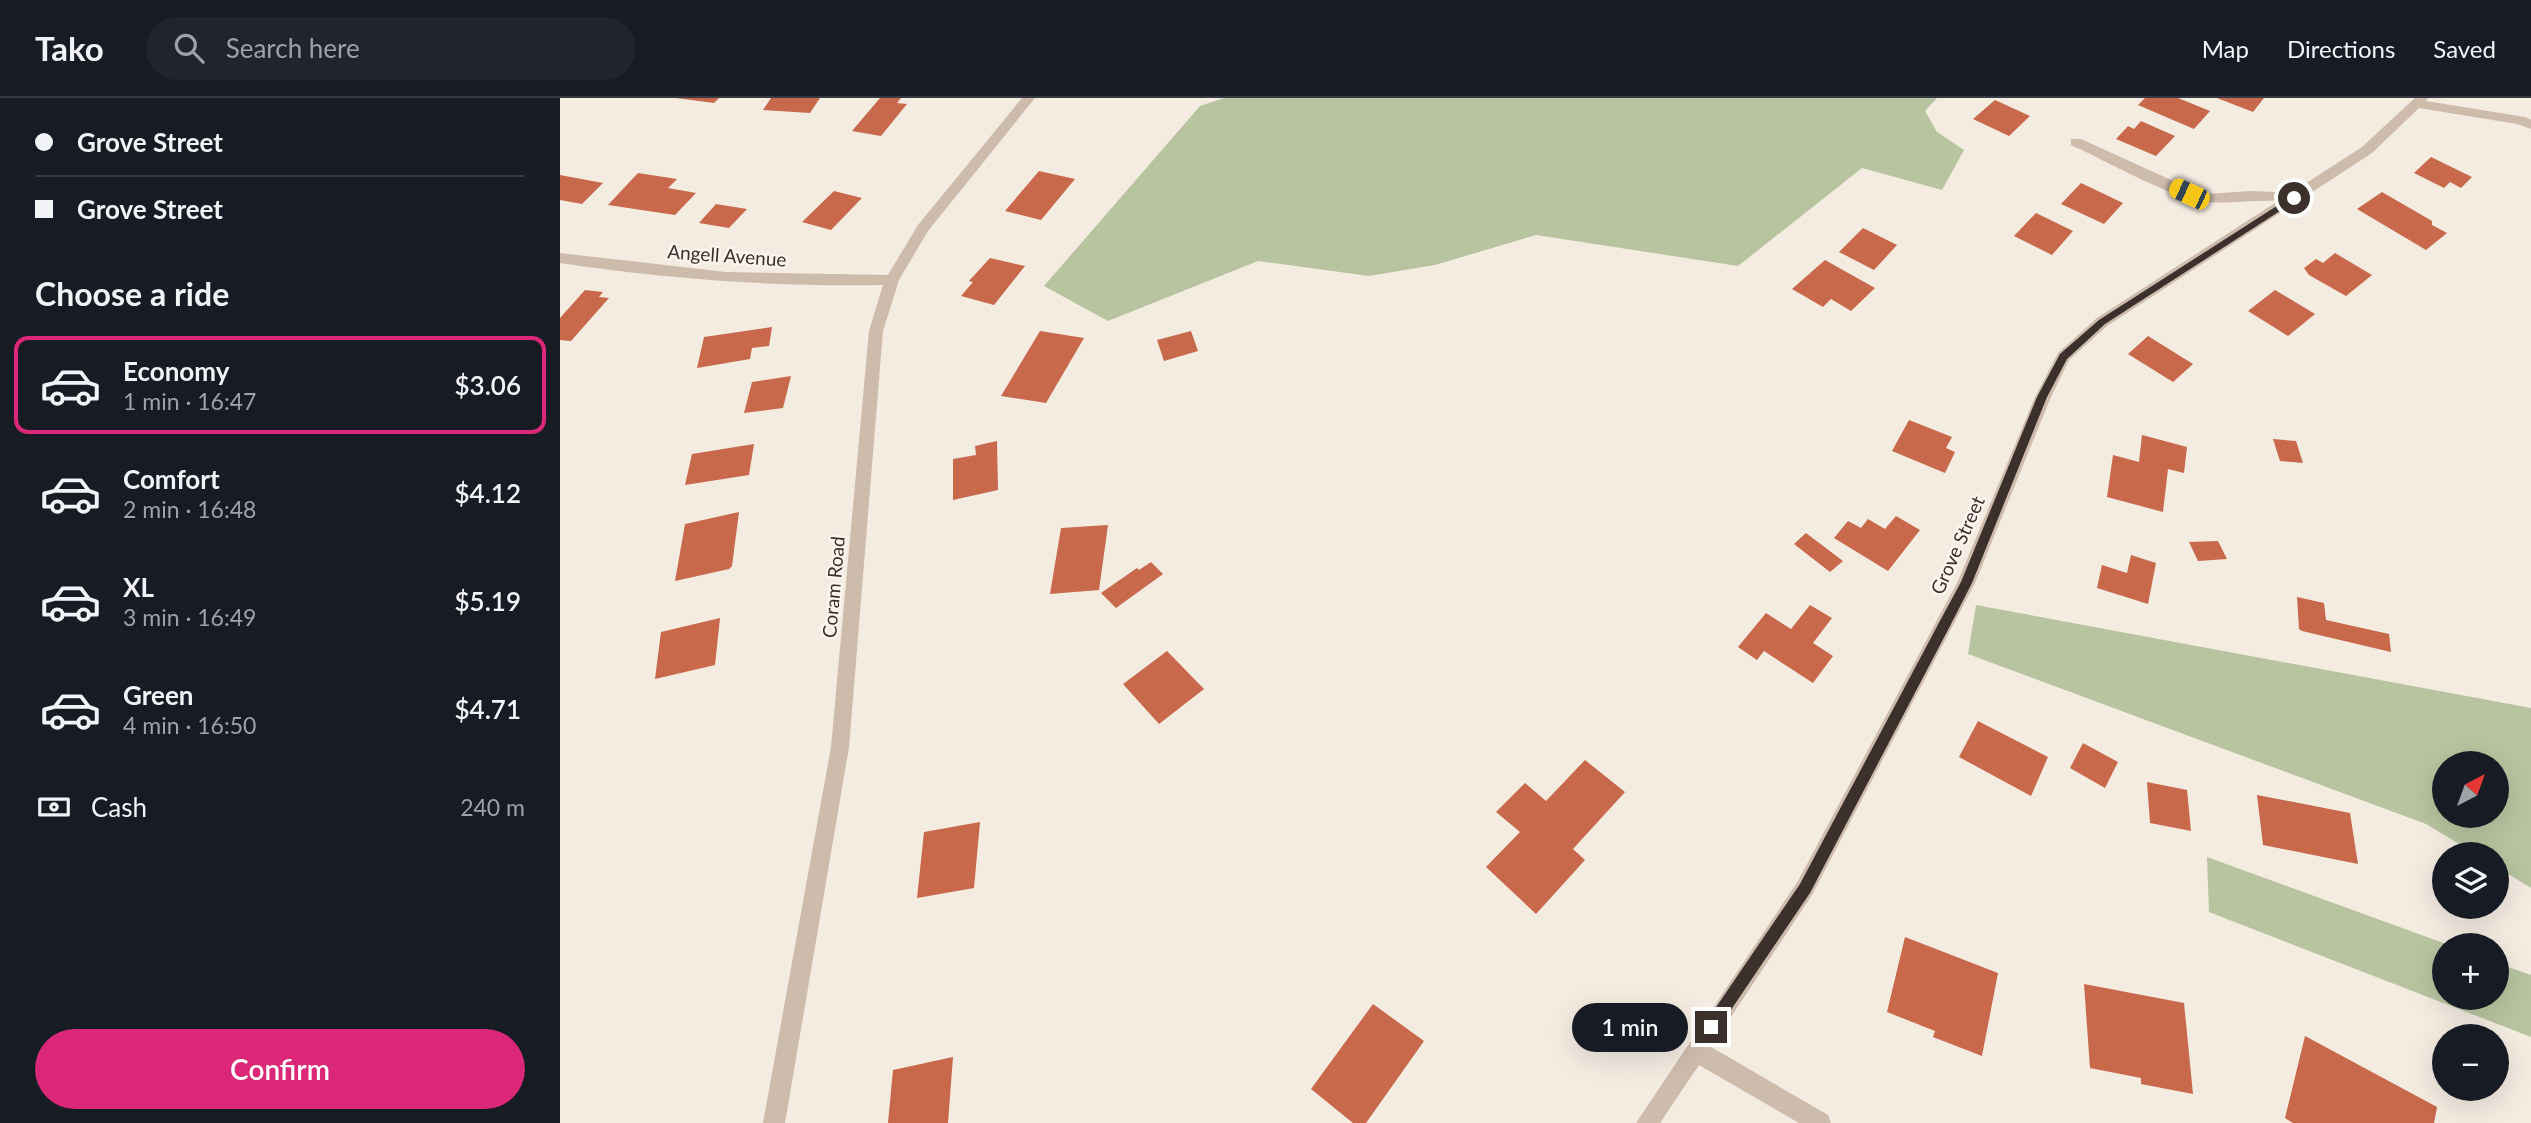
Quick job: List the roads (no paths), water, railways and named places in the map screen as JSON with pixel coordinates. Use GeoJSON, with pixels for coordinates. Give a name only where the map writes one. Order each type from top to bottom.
{"type":"FeatureCollection","features":[{"type":"Feature","properties":{"kind":"street","name":"Coram Road"},"geometry":{"type":"LineString","coordinates":[[774,1123],[840,747],[876,331],[892,280],[923,228],[1029,98]]}},
{"type":"Feature","properties":{"kind":"street"},"geometry":{"type":"LineString","coordinates":[[2420,101],[2520,120],[2531,125]]}},
{"type":"Feature","properties":{"kind":"street","name":"Grove Street"},"geometry":{"type":"LineString","coordinates":[[1647,1123],[1805,888],[1966,583],[2042,397],[2063,357],[2102,322],[2367,150],[2420,101]]}},
{"type":"Feature","properties":{"kind":"street"},"geometry":{"type":"LineString","coordinates":[[2076,142],[2189,194],[2206,198],[2252,195],[2294,198]]}},
{"type":"Feature","properties":{"kind":"street","name":"Angell Avenue"},"geometry":{"type":"LineString","coordinates":[[560,258],[610,267],[752,278],[892,280]]}},
{"type":"Feature","properties":{"kind":"street"},"geometry":{"type":"LineString","coordinates":[[1695,1050],[1820,1123]]}}]}
